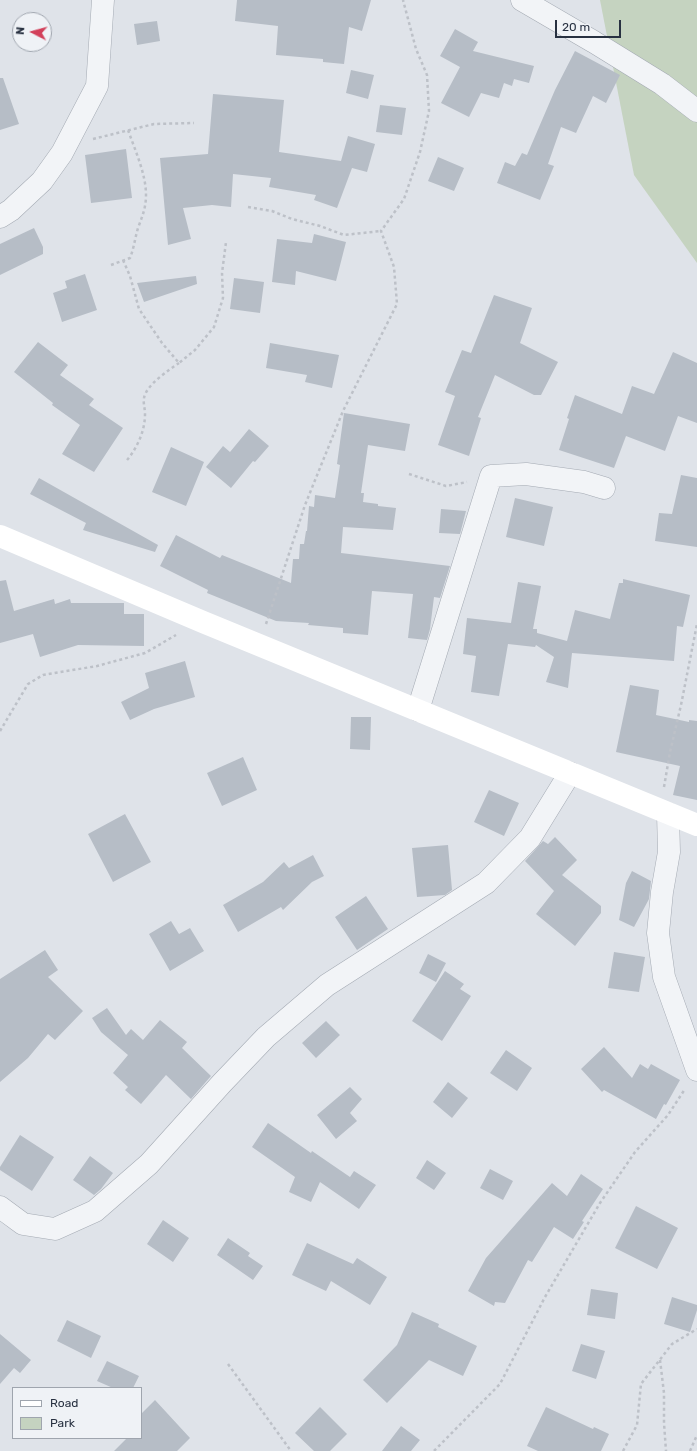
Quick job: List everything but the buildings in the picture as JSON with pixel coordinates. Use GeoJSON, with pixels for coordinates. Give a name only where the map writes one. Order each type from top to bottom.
{"type":"FeatureCollection","features":[{"type":"Feature","properties":{"kind":"street"},"geometry":{"type":"LineString","coordinates":[[0,217],[11,210],[42,181],[62,153],[97,86],[103,0]]}},
{"type":"Feature","properties":{"kind":"street"},"geometry":{"type":"LineString","coordinates":[[522,0],[662,84],[697,111]]}},
{"type":"Feature","properties":{"kind":"street"},"geometry":{"type":"LineString","coordinates":[[418,710],[491,476],[526,474],[584,482],[604,488]]}},
{"type":"Feature","properties":{"kind":"street"},"geometry":{"type":"LineString","coordinates":[[0,536],[203,622],[697,825]]}},
{"type":"Feature","properties":{"kind":"street"},"geometry":{"type":"LineString","coordinates":[[0,1207],[23,1224],[55,1229],[95,1211],[149,1164],[266,1037],[327,985],[486,883],[530,838],[570,773]]}},
{"type":"Feature","properties":{"kind":"street"},"geometry":{"type":"LineString","coordinates":[[668,814],[669,852],[662,892],[658,933],[664,977],[693,1077]]}},
{"type":"Feature","properties":{"kind":"path"},"geometry":{"type":"LineString","coordinates":[[248,207],[272,211],[292,219],[320,226],[344,235],[381,231],[404,199],[420,152],[428,112],[426,75],[416,49],[403,0]]}},
{"type":"Feature","properties":{"kind":"path"},"geometry":{"type":"LineString","coordinates":[[62,153],[90,140],[154,124],[194,124]]}},
{"type":"Feature","properties":{"kind":"path"},"geometry":{"type":"LineString","coordinates":[[111,265],[130,258],[135,246],[138,228],[145,212],[146,194],[140,161],[128,130]]}},
{"type":"Feature","properties":{"kind":"path"},"geometry":{"type":"LineString","coordinates":[[259,645],[305,505],[343,411],[397,304],[394,267],[381,231]]}},
{"type":"Feature","properties":{"kind":"path"},"geometry":{"type":"LineString","coordinates":[[127,460],[143,432],[145,414],[144,398],[146,392],[159,377],[195,350],[214,327],[223,298],[222,273],[226,242]]}},
{"type":"Feature","properties":{"kind":"path"},"geometry":{"type":"LineString","coordinates":[[123,260],[130,276],[139,309],[162,343],[179,363]]}},
{"type":"Feature","properties":{"kind":"path"},"geometry":{"type":"LineString","coordinates":[[409,474],[446,486],[491,476]]}},
{"type":"Feature","properties":{"kind":"path"},"geometry":{"type":"LineString","coordinates":[[0,731],[28,684],[43,675],[97,666],[145,653],[203,622]]}},
{"type":"Feature","properties":{"kind":"path"},"geometry":{"type":"LineString","coordinates":[[668,814],[664,790],[670,752],[697,624]]}},
{"type":"Feature","properties":{"kind":"path"},"geometry":{"type":"LineString","coordinates":[[434,1451],[500,1384],[545,1297],[600,1203],[636,1152],[668,1115],[693,1077]]}},
{"type":"Feature","properties":{"kind":"path"},"geometry":{"type":"LineString","coordinates":[[623,1451],[637,1425],[641,1384],[672,1344],[697,1329]]}},
{"type":"Feature","properties":{"kind":"path"},"geometry":{"type":"LineString","coordinates":[[660,1360],[664,1393],[666,1451]]}},
{"type":"Feature","properties":{"kind":"path"},"geometry":{"type":"LineString","coordinates":[[228,1364],[291,1451]]}},
{"type":"Feature","properties":{"kind":"path"},"geometry":{"type":"LineString","coordinates":[[690,1451],[697,1435]]}},
{"type":"Feature","properties":{"kind":"green space"},"geometry":{"type":"Polygon","coordinates":[[[600,0],[697,0],[697,263],[634,175],[600,0]]]}}]}
